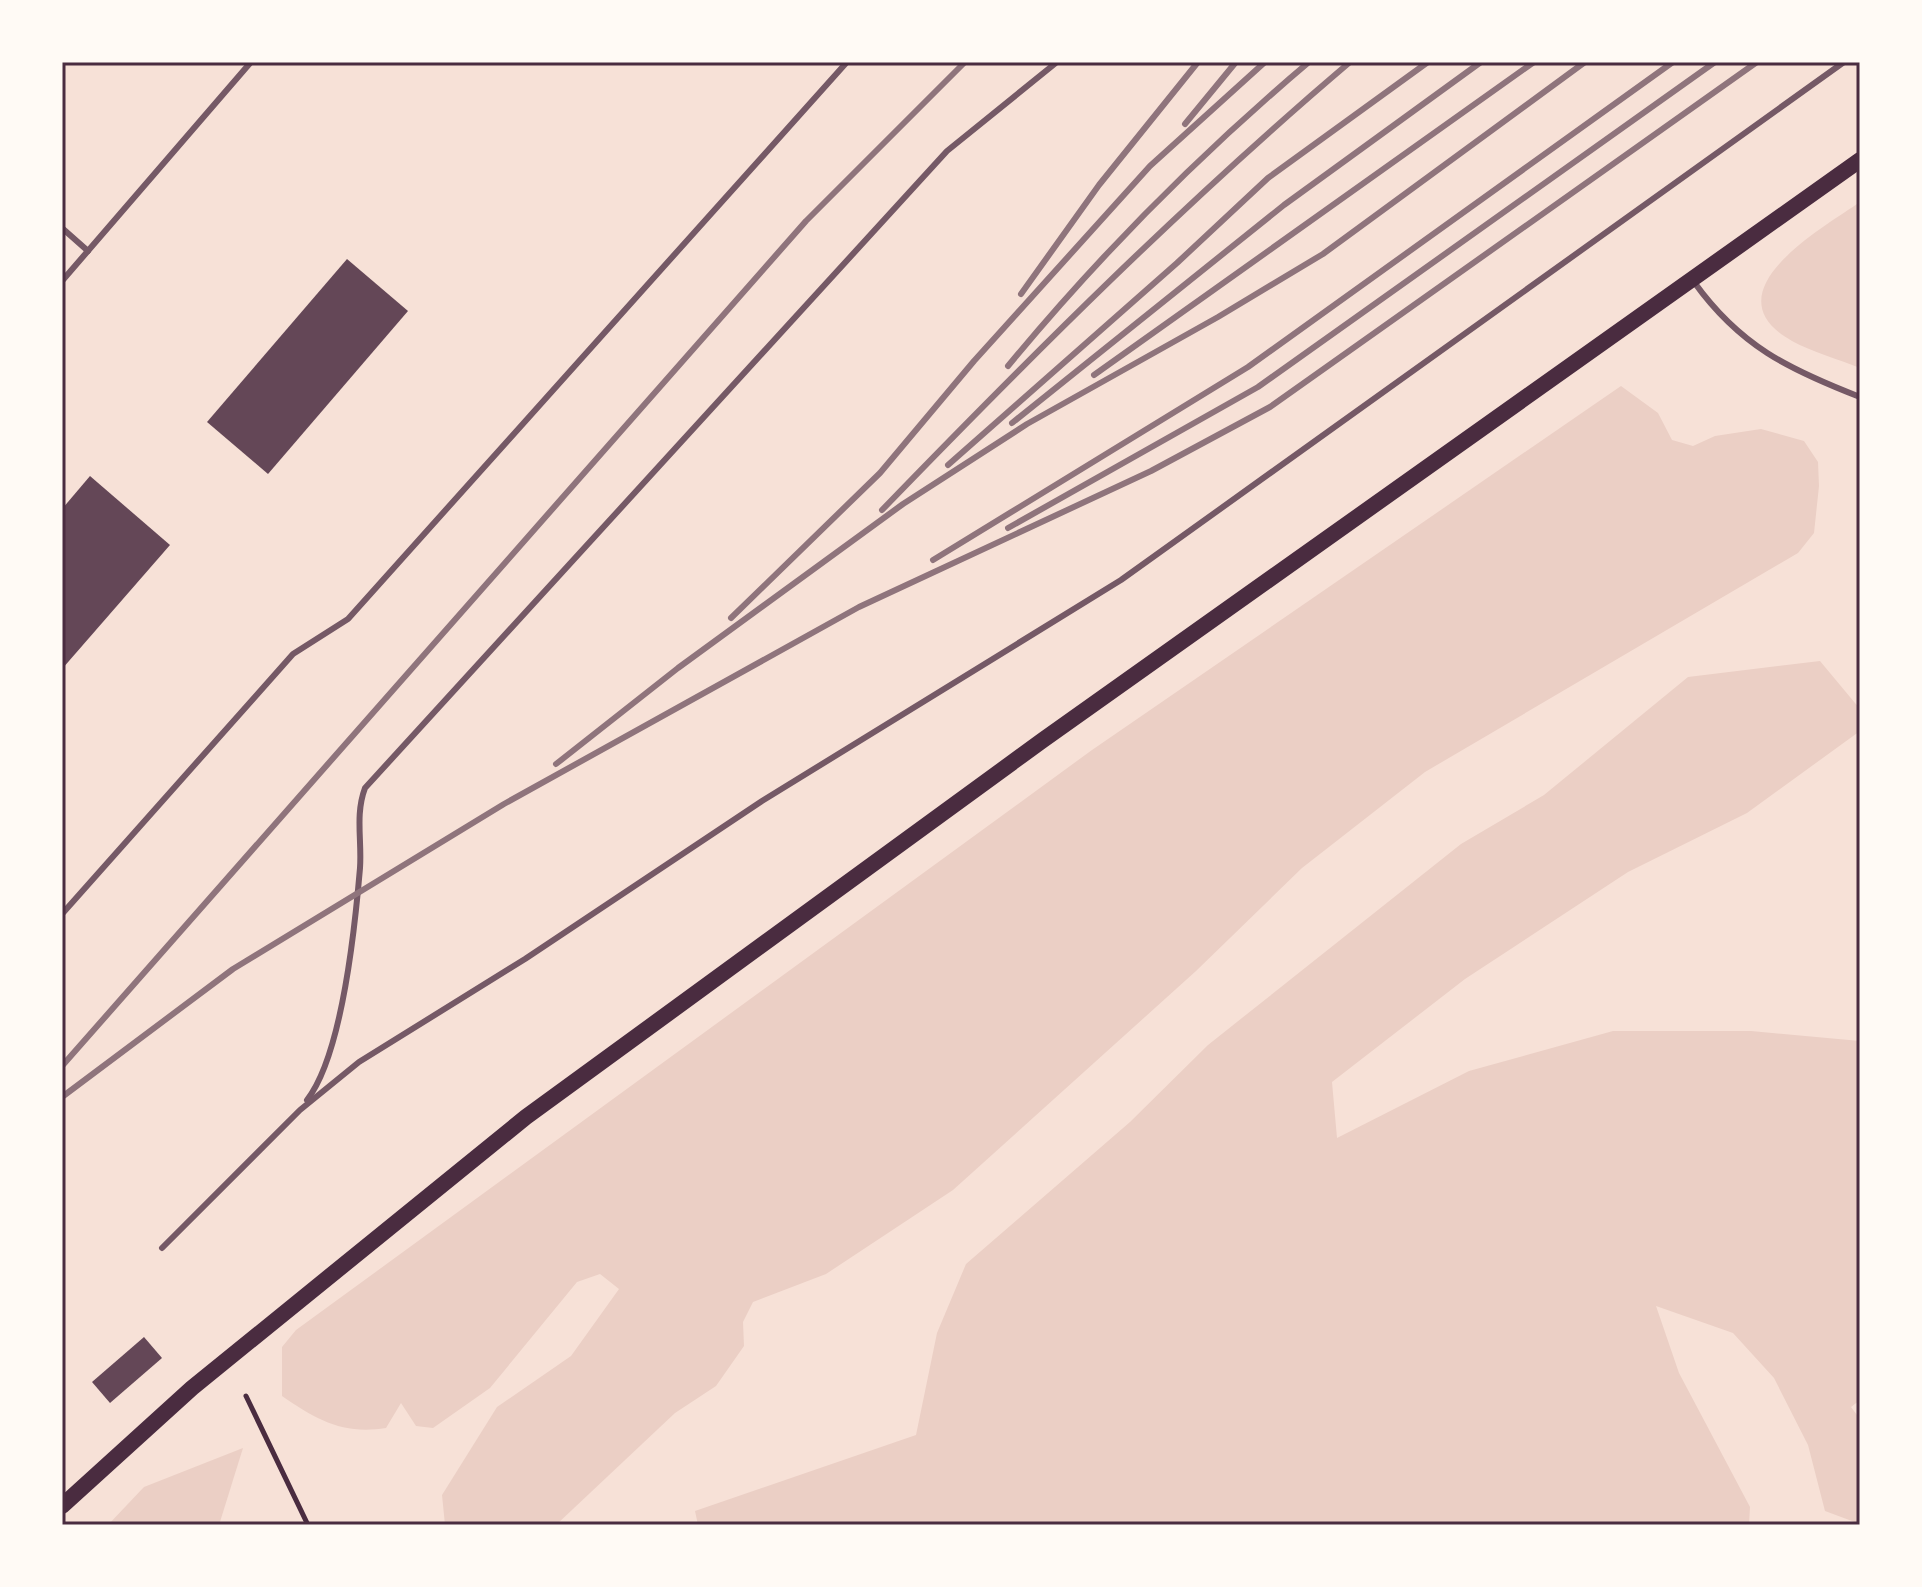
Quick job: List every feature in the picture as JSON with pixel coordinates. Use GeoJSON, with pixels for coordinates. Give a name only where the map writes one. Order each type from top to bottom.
{"type":"FeatureCollection","features":[{"type":"Feature","properties":{"kind":"main road"},"geometry":{"type":"LineString","coordinates":[[62,1506],[192,1388],[526,1117],[1043,740],[1860,160]]}},
{"type":"Feature","properties":{"kind":"lane"},"geometry":{"type":"LineString","coordinates":[[62,281],[251,62]]}},
{"type":"Feature","properties":{"kind":"lane"},"geometry":{"type":"LineString","coordinates":[[62,914],[293,654],[348,619],[847,62]]}},
{"type":"Feature","properties":{"kind":"lane"},"geometry":{"type":"LineString","coordinates":[[300,1110],[320,1083],[333,1042],[359,878],[358,807],[365,788],[937,161],[1057,62]]}},
{"type":"Feature","properties":{"kind":"lane"},"geometry":{"type":"LineString","coordinates":[[162,1248],[300,1110],[359,1062],[525,959],[762,801],[1121,580],[1844,62]]}},
{"type":"Feature","properties":{"kind":"lane"},"geometry":{"type":"LineString","coordinates":[[62,228],[88,251]]}},
{"type":"Feature","properties":{"kind":"lane"},"geometry":{"type":"LineString","coordinates":[[1692,279],[1716,312],[1748,342],[1822,382],[1860,397]]}},
{"type":"Feature","properties":{"kind":"path"},"geometry":{"type":"LineString","coordinates":[[246,1396],[308,1525]]}},
{"type":"Feature","properties":{"kind":"shaded area"},"geometry":{"type":"Polygon","coordinates":[[[1860,202],[1860,368],[1792,341],[1769,322],[1761,303],[1766,283],[1780,264],[1799,245],[1860,202]]]}},
{"type":"Feature","properties":{"kind":"shaded area"},"geometry":{"type":"Polygon","coordinates":[[[1621,386],[1658,413],[1672,440],[1693,446],[1715,436],[1761,429],[1804,441],[1818,462],[1819,486],[1814,533],[1798,553],[1425,772],[1302,868],[1196,971],[953,1190],[826,1274],[753,1302],[743,1322],[744,1346],[716,1386],[675,1413],[556,1525],[445,1525],[442,1495],[497,1407],[571,1356],[619,1289],[600,1274],[577,1282],[490,1388],[433,1428],[416,1426],[401,1403],[386,1428],[371,1430],[331,1424],[282,1396],[282,1347],[296,1330],[1092,750],[1621,386]]]}},
{"type":"Feature","properties":{"kind":"shaded area"},"geometry":{"type":"Polygon","coordinates":[[[1820,661],[1860,709],[1860,731],[1747,813],[1628,872],[1465,979],[1332,1082],[1337,1138],[1469,1071],[1613,1031],[1751,1031],[1860,1041],[1860,1400],[1851,1407],[1860,1419],[1860,1524],[1825,1511],[1808,1445],[1774,1378],[1733,1333],[1656,1306],[1679,1373],[1750,1507],[1749,1525],[698,1525],[695,1511],[916,1435],[937,1333],[966,1264],[1130,1122],[1208,1045],[1461,844],[1544,795],[1688,677],[1820,661]]]}},
{"type":"Feature","properties":{"kind":"shaded area"},"geometry":{"type":"Polygon","coordinates":[[[243,1448],[219,1525],[108,1525],[144,1487],[243,1448]]]}},
{"type":"Feature","properties":{"kind":"building"},"geometry":{"type":"Polygon","coordinates":[[[347,259],[408,311],[268,474],[207,422],[347,259]]]}},
{"type":"Feature","properties":{"kind":"building"},"geometry":{"type":"Polygon","coordinates":[[[90,476],[170,545],[62,669],[62,509],[90,476]]]}},
{"type":"Feature","properties":{"kind":"building"},"geometry":{"type":"Polygon","coordinates":[[[144,1337],[162,1358],[110,1403],[92,1382],[144,1337]]]}},
{"type":"Feature","properties":{"kind":"railway"},"geometry":{"type":"LineString","coordinates":[[62,1066],[806,221],[965,62]]}},
{"type":"Feature","properties":{"kind":"railway"},"geometry":{"type":"LineString","coordinates":[[1021,294],[1099,185],[1198,62]]}},
{"type":"Feature","properties":{"kind":"railway"},"geometry":{"type":"LineString","coordinates":[[1185,124],[1236,62]]}},
{"type":"Feature","properties":{"kind":"railway"},"geometry":{"type":"LineString","coordinates":[[731,618],[880,473],[974,361],[1150,166],[1265,62]]}},
{"type":"Feature","properties":{"kind":"railway"},"geometry":{"type":"LineString","coordinates":[[1008,366],[1078,285],[1152,207],[1309,62]]}},
{"type":"Feature","properties":{"kind":"railway"},"geometry":{"type":"LineString","coordinates":[[882,510],[1110,280],[1228,169],[1350,62]]}},
{"type":"Feature","properties":{"kind":"railway"},"geometry":{"type":"LineString","coordinates":[[948,465],[1177,263],[1268,178],[1428,62]]}},
{"type":"Feature","properties":{"kind":"railway"},"geometry":{"type":"LineString","coordinates":[[1012,423],[1284,205],[1481,62]]}},
{"type":"Feature","properties":{"kind":"railway"},"geometry":{"type":"LineString","coordinates":[[1094,375],[1534,62]]}},
{"type":"Feature","properties":{"kind":"railway"},"geometry":{"type":"LineString","coordinates":[[556,764],[678,668],[903,504],[1027,424],[1323,254],[1585,62]]}},
{"type":"Feature","properties":{"kind":"railway"},"geometry":{"type":"LineString","coordinates":[[933,560],[1248,367],[1673,62]]}},
{"type":"Feature","properties":{"kind":"railway"},"geometry":{"type":"LineString","coordinates":[[1008,528],[1258,387],[1715,62]]}},
{"type":"Feature","properties":{"kind":"railway"},"geometry":{"type":"LineString","coordinates":[[62,1097],[233,969],[504,804],[859,607],[1151,471],[1270,407],[1757,62]]}}]}
